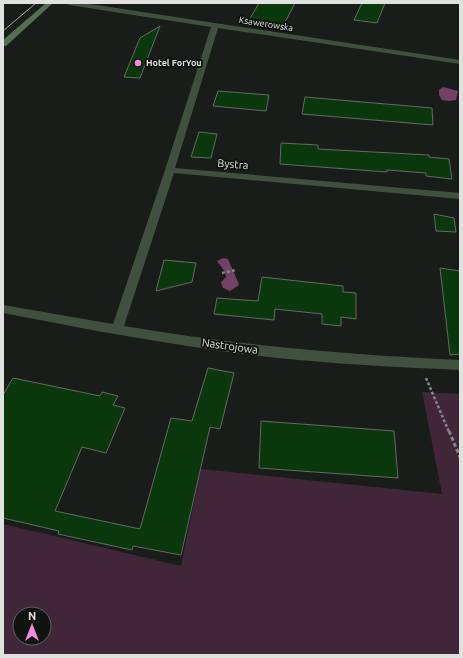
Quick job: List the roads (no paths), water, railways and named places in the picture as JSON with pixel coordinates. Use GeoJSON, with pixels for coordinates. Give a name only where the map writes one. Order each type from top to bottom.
{"type":"FeatureCollection","features":[{"type":"Feature","properties":{"kind":"street"},"geometry":{"type":"LineString","coordinates":[[3,44],[50,3]]}},
{"type":"Feature","properties":{"kind":"street","name":"Ksawerowska"},"geometry":{"type":"LineString","coordinates":[[69,3],[460,62]]}},
{"type":"Feature","properties":{"kind":"street"},"geometry":{"type":"LineString","coordinates":[[117,329],[170,170],[215,25]]}},
{"type":"Feature","properties":{"kind":"street","name":"Bystra"},"geometry":{"type":"LineString","coordinates":[[170,170],[460,196]]}},
{"type":"Feature","properties":{"kind":"street","name":"Nastrojowa"},"geometry":{"type":"LineString","coordinates":[[3,309],[117,329],[268,352],[348,360],[460,365]]}},
{"type":"Feature","properties":{"kind":"tram line"},"geometry":{"type":"LineString","coordinates":[[3,31],[36,3]]}},
{"type":"Feature","properties":{"kind":"place","name":"Hotel ForYou"},"geometry":{"type":"Point","coordinates":[138,63]}}]}
